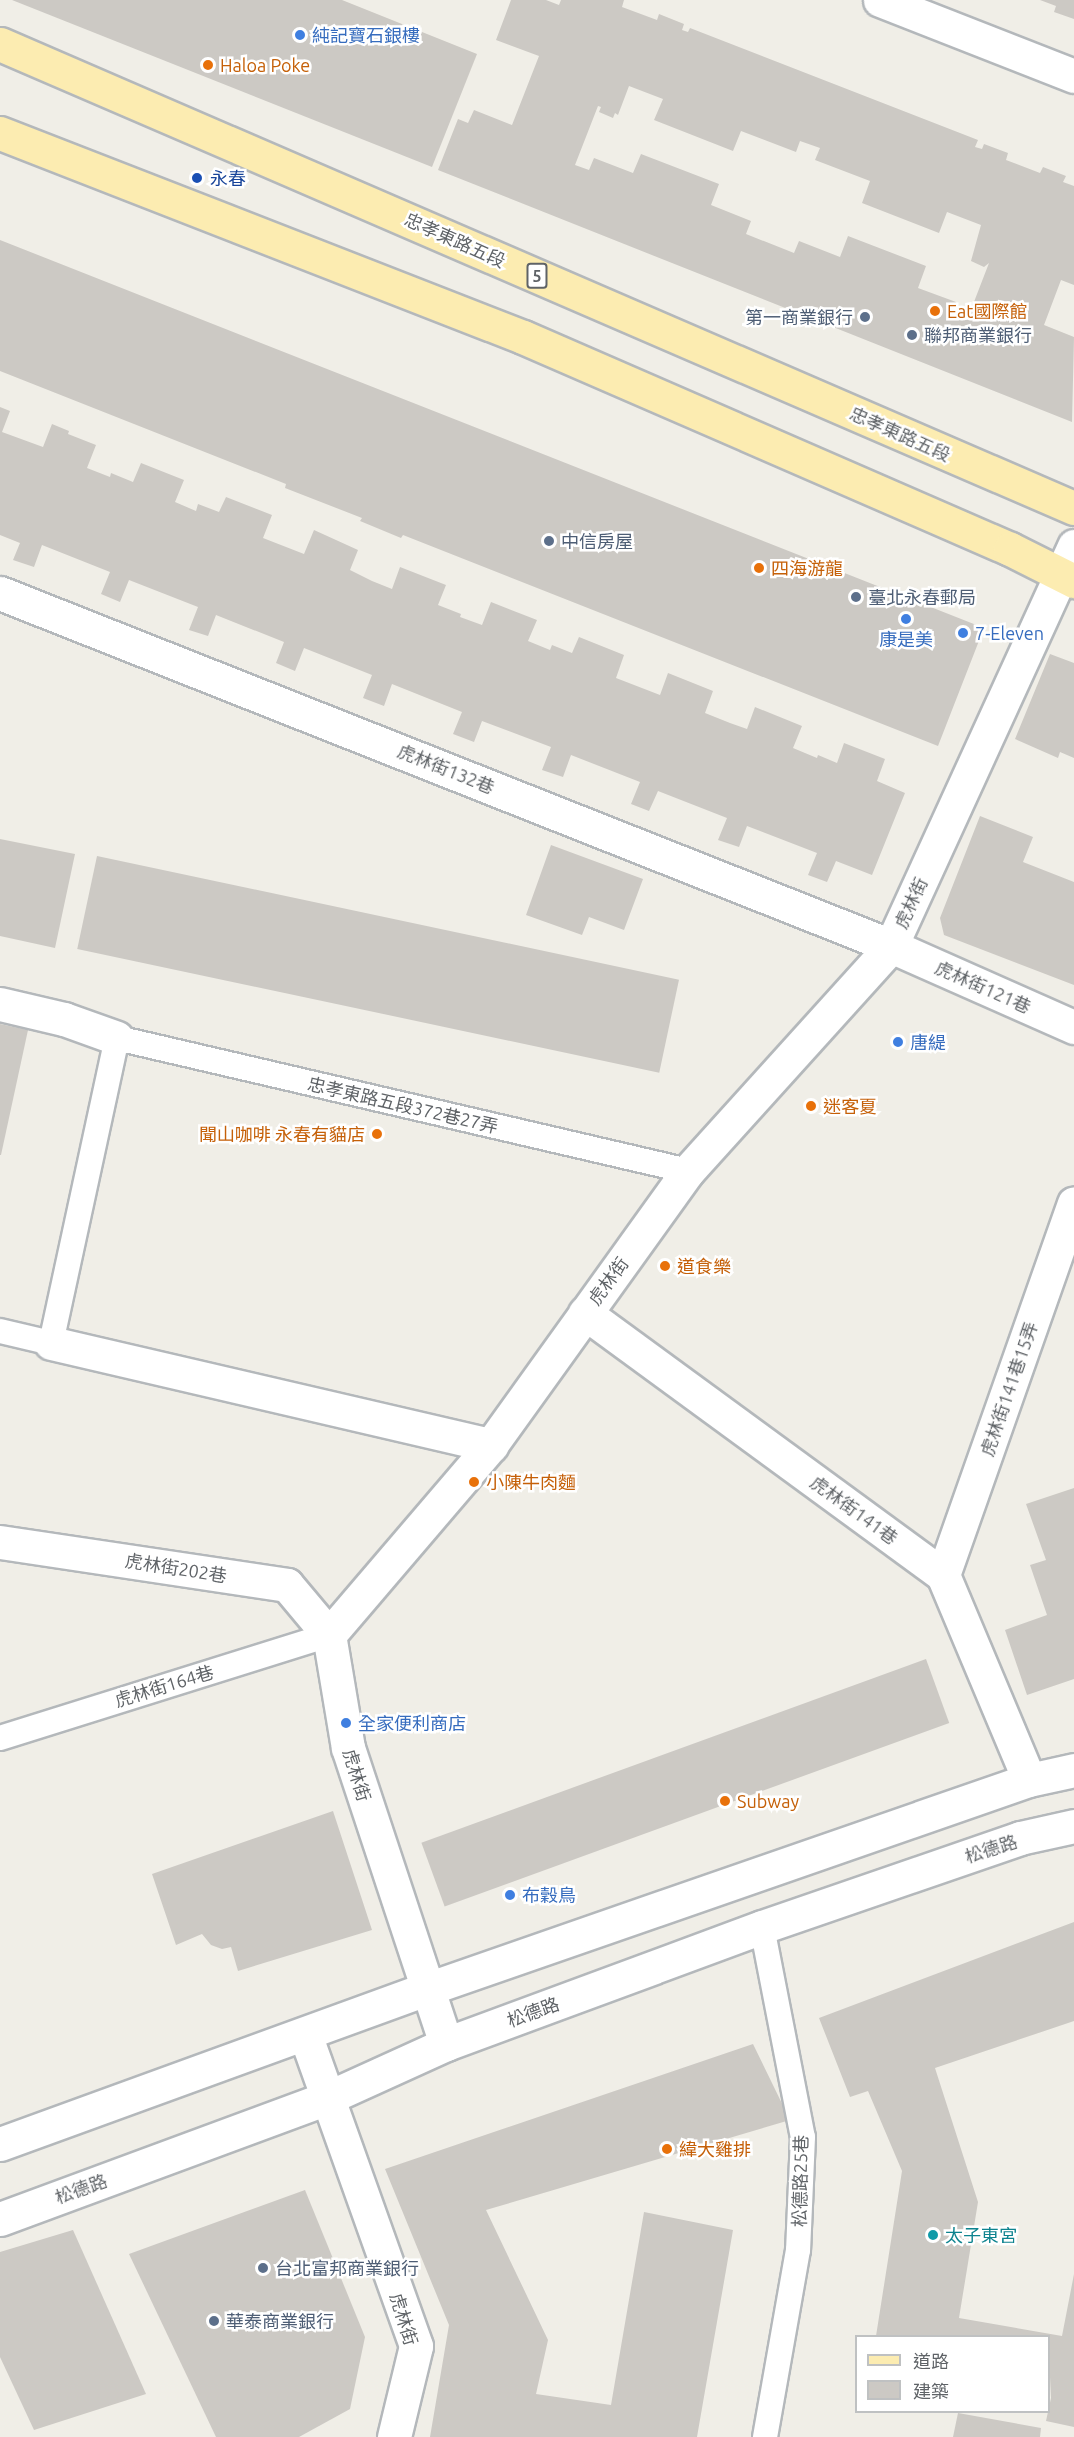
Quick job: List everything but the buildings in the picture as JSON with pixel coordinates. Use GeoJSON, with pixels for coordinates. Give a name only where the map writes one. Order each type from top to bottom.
{"type":"FeatureCollection","features":[{"type":"Feature","properties":{"kind":"main road","name":"忠孝東路五段"},"geometry":{"type":"LineString","coordinates":[[0,44],[1074,508]]}},
{"type":"Feature","properties":{"kind":"main road"},"geometry":{"type":"LineString","coordinates":[[0,133],[523,337],[1010,549],[1070,568]]}},
{"type":"Feature","properties":{"kind":"street"},"geometry":{"type":"LineString","coordinates":[[880,0],[1074,76]]}},
{"type":"Feature","properties":{"kind":"street","name":"虎林街"},"geometry":{"type":"LineString","coordinates":[[446,2044],[348,1748],[329,1635],[491,1444],[688,1171],[891,946],[1070,568]]}},
{"type":"Feature","properties":{"kind":"street","name":"虎林街132巷"},"geometry":{"type":"LineString","coordinates":[[0,593],[891,946]]}},
{"type":"Feature","properties":{"kind":"street","name":"虎林街121巷"},"geometry":{"type":"LineString","coordinates":[[891,946],[1074,1027]]}},
{"type":"Feature","properties":{"kind":"street","name":"忠孝東路五段372巷27弄"},"geometry":{"type":"LineString","coordinates":[[0,1004],[64,1019],[117,1038]]}},
{"type":"Feature","properties":{"kind":"street","name":"虎林街141巷15弄"},"geometry":{"type":"LineString","coordinates":[[943,1575],[1074,1203]]}},
{"type":"Feature","properties":{"kind":"street","name":"虎林街141巷"},"geometry":{"type":"LineString","coordinates":[[585,1313],[943,1575]]}},
{"type":"Feature","properties":{"kind":"street"},"geometry":{"type":"LineString","coordinates":[[51,1343],[491,1444]]}},
{"type":"Feature","properties":{"kind":"street","name":"虎林街202巷"},"geometry":{"type":"LineString","coordinates":[[0,1542],[287,1585],[329,1635]]}},
{"type":"Feature","properties":{"kind":"street"},"geometry":{"type":"LineString","coordinates":[[943,1575],[1029,1780]]}},
{"type":"Feature","properties":{"kind":"street"},"geometry":{"type":"LineString","coordinates":[[0,2144],[427,1989],[1029,1780],[1074,1770]]}},
{"type":"Feature","properties":{"kind":"street","name":"松德路"},"geometry":{"type":"LineString","coordinates":[[0,2219],[325,2099],[446,2044],[762,1927],[1020,1838],[1074,1826]]}},
{"type":"Feature","properties":{"kind":"street","name":"虎林街"},"geometry":{"type":"LineString","coordinates":[[305,2034],[325,2099],[416,2346],[394,2437]]}},
{"type":"Feature","properties":{"kind":"lane","name":"忠孝東路五段372巷27弄"},"geometry":{"type":"LineString","coordinates":[[117,1038],[688,1171]]}},
{"type":"Feature","properties":{"kind":"lane"},"geometry":{"type":"LineString","coordinates":[[0,1331],[51,1343],[117,1038]]}},
{"type":"Feature","properties":{"kind":"lane","name":"虎林街164巷"},"geometry":{"type":"LineString","coordinates":[[0,1738],[329,1635]]}},
{"type":"Feature","properties":{"kind":"lane","name":"松德路25巷"},"geometry":{"type":"LineString","coordinates":[[762,1927],[803,2138],[798,2250],[765,2437]]}},
{"type":"Feature","properties":{"kind":"place","name":"純記寶石銀樓"},"geometry":{"type":"Point","coordinates":[300,35]}},
{"type":"Feature","properties":{"kind":"place","name":"Haloa Poke"},"geometry":{"type":"Point","coordinates":[208,65]}},
{"type":"Feature","properties":{"kind":"place","name":"永春"},"geometry":{"type":"Point","coordinates":[197,178]}},
{"type":"Feature","properties":{"kind":"place","name":"Eat國際館"},"geometry":{"type":"Point","coordinates":[935,311]}},
{"type":"Feature","properties":{"kind":"place","name":"第一商業銀行"},"geometry":{"type":"Point","coordinates":[865,317]}},
{"type":"Feature","properties":{"kind":"place","name":"聯邦商業銀行"},"geometry":{"type":"Point","coordinates":[912,335]}},
{"type":"Feature","properties":{"kind":"place","name":"中信房屋"},"geometry":{"type":"Point","coordinates":[549,541]}},
{"type":"Feature","properties":{"kind":"place","name":"四海游龍"},"geometry":{"type":"Point","coordinates":[759,568]}},
{"type":"Feature","properties":{"kind":"place","name":"臺北永春郵局"},"geometry":{"type":"Point","coordinates":[856,597]}},
{"type":"Feature","properties":{"kind":"place","name":"康是美"},"geometry":{"type":"Point","coordinates":[906,619]}},
{"type":"Feature","properties":{"kind":"place","name":"7-Eleven"},"geometry":{"type":"Point","coordinates":[963,633]}},
{"type":"Feature","properties":{"kind":"place","name":"唐緹"},"geometry":{"type":"Point","coordinates":[898,1042]}},
{"type":"Feature","properties":{"kind":"place","name":"迷客夏"},"geometry":{"type":"Point","coordinates":[811,1106]}},
{"type":"Feature","properties":{"kind":"place","name":"聞山咖啡 永春有貓店"},"geometry":{"type":"Point","coordinates":[377,1134]}},
{"type":"Feature","properties":{"kind":"place","name":"道食樂"},"geometry":{"type":"Point","coordinates":[665,1266]}},
{"type":"Feature","properties":{"kind":"place","name":"小陳牛肉麵"},"geometry":{"type":"Point","coordinates":[474,1482]}},
{"type":"Feature","properties":{"kind":"place","name":"全家便利商店"},"geometry":{"type":"Point","coordinates":[346,1723]}},
{"type":"Feature","properties":{"kind":"place","name":"Subway"},"geometry":{"type":"Point","coordinates":[725,1801]}},
{"type":"Feature","properties":{"kind":"place","name":"布穀鳥"},"geometry":{"type":"Point","coordinates":[510,1895]}},
{"type":"Feature","properties":{"kind":"place","name":"緯大雞排"},"geometry":{"type":"Point","coordinates":[667,2149]}},
{"type":"Feature","properties":{"kind":"place","name":"太子東宮"},"geometry":{"type":"Point","coordinates":[933,2235]}},
{"type":"Feature","properties":{"kind":"place","name":"台北富邦商業銀行"},"geometry":{"type":"Point","coordinates":[263,2268]}},
{"type":"Feature","properties":{"kind":"place","name":"華泰商業銀行"},"geometry":{"type":"Point","coordinates":[214,2321]}}]}
